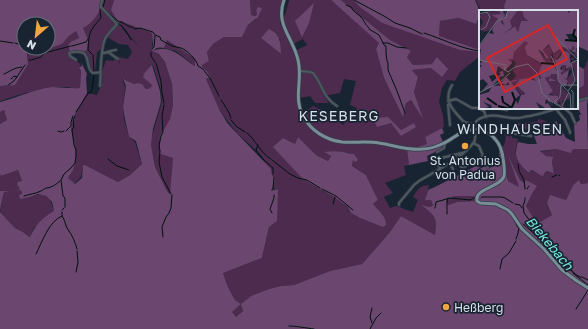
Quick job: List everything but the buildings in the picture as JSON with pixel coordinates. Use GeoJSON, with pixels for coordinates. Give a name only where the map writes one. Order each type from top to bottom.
{"type":"FeatureCollection","features":[{"type":"Feature","properties":{"kind":"main road"},"geometry":{"type":"LineString","coordinates":[[284,0],[282,22],[299,62],[300,70],[298,98],[302,113],[306,121],[313,129],[327,138],[343,142],[378,142],[412,150],[425,149],[440,145],[465,131],[481,130],[488,133],[496,139],[501,148],[504,174],[500,182],[478,193],[476,197],[477,200],[480,203],[496,204],[508,210],[522,229],[545,250],[562,270],[588,288]]}},
{"type":"Feature","properties":{"kind":"street"},"geometry":{"type":"LineString","coordinates":[[100,86],[100,72],[104,40],[117,24],[101,7],[102,0]]}},
{"type":"Feature","properties":{"kind":"street"},"geometry":{"type":"LineString","coordinates":[[103,53],[116,50]]}},
{"type":"Feature","properties":{"kind":"street"},"geometry":{"type":"LineString","coordinates":[[76,60],[70,56],[69,53],[82,52],[88,59],[89,67],[92,72],[100,72]]}},
{"type":"Feature","properties":{"kind":"street"},"geometry":{"type":"LineString","coordinates":[[108,52],[118,59]]}},
{"type":"Feature","properties":{"kind":"street"},"geometry":{"type":"LineString","coordinates":[[300,70],[313,73],[326,97],[337,106]]}},
{"type":"Feature","properties":{"kind":"street"},"geometry":{"type":"LineString","coordinates":[[452,85],[448,92],[448,100],[454,111],[464,122],[475,125]]}},
{"type":"Feature","properties":{"kind":"street"},"geometry":{"type":"LineString","coordinates":[[578,101],[588,98]]}},
{"type":"Feature","properties":{"kind":"street"},"geometry":{"type":"LineString","coordinates":[[448,100],[456,99],[469,106],[479,108]]}},
{"type":"Feature","properties":{"kind":"street"},"geometry":{"type":"LineString","coordinates":[[450,104],[448,105],[450,125]]}},
{"type":"Feature","properties":{"kind":"street"},"geometry":{"type":"LineString","coordinates":[[502,109],[507,110]]}},
{"type":"Feature","properties":{"kind":"street"},"geometry":{"type":"LineString","coordinates":[[399,205],[399,202],[414,185],[457,158],[473,143],[475,140],[475,125],[478,120],[482,118],[494,115],[517,118],[556,109],[565,120],[570,133]]}},
{"type":"Feature","properties":{"kind":"street"},"geometry":{"type":"LineString","coordinates":[[565,109],[571,114],[575,123]]}},
{"type":"Feature","properties":{"kind":"street"},"geometry":{"type":"LineString","coordinates":[[484,110],[486,117]]}},
{"type":"Feature","properties":{"kind":"street"},"geometry":{"type":"LineString","coordinates":[[488,133],[490,131],[502,128],[508,129],[511,132],[531,136]]}},
{"type":"Feature","properties":{"kind":"street"},"geometry":{"type":"LineString","coordinates":[[437,152],[444,148],[445,143]]}},
{"type":"Feature","properties":{"kind":"street"},"geometry":{"type":"LineString","coordinates":[[473,143],[479,146],[488,168]]}},
{"type":"Feature","properties":{"kind":"street"},"geometry":{"type":"LineString","coordinates":[[440,168],[437,159],[463,153]]}},
{"type":"Feature","properties":{"kind":"street"},"geometry":{"type":"LineString","coordinates":[[457,158],[461,166],[464,167],[483,156]]}},
{"type":"Feature","properties":{"kind":"street"},"geometry":{"type":"LineString","coordinates":[[449,162],[453,169]]}},
{"type":"Feature","properties":{"kind":"shaded area"},"geometry":{"type":"Polygon","coordinates":[[[0,0],[104,0],[96,16],[87,26],[83,28],[88,40],[87,50],[82,52],[70,52],[68,45],[72,41],[79,38],[76,31],[62,44],[56,46],[56,16],[16,16],[16,56],[27,56],[28,64],[15,85],[0,86],[0,0]]]}},
{"type":"Feature","properties":{"kind":"shaded area"},"geometry":{"type":"Polygon","coordinates":[[[104,0],[114,0],[111,10],[118,20],[116,21],[103,9],[101,5],[104,0]]]}},
{"type":"Feature","properties":{"kind":"shaded area"},"geometry":{"type":"Polygon","coordinates":[[[114,0],[250,0],[251,15],[256,16],[256,10],[258,7],[262,8],[258,17],[248,25],[242,37],[224,37],[213,44],[207,52],[209,61],[202,65],[210,77],[206,79],[220,111],[228,124],[271,169],[275,180],[271,191],[278,189],[277,221],[269,227],[262,258],[223,273],[235,300],[241,304],[251,296],[269,289],[294,285],[330,271],[362,264],[390,232],[401,216],[435,235],[436,224],[434,217],[421,205],[430,207],[433,205],[431,200],[425,200],[428,190],[476,166],[481,168],[486,166],[488,169],[500,162],[499,151],[501,150],[503,174],[497,183],[479,191],[475,196],[454,196],[446,201],[448,205],[457,202],[475,201],[479,204],[495,205],[511,215],[517,227],[539,245],[562,271],[571,279],[588,289],[588,329],[0,329],[0,212],[15,228],[30,237],[40,222],[54,211],[52,202],[46,196],[38,194],[20,199],[19,195],[22,194],[21,190],[16,191],[20,189],[17,184],[18,182],[22,181],[18,170],[1,176],[0,174],[0,124],[7,120],[4,110],[0,112],[0,102],[45,88],[80,88],[81,71],[79,67],[82,66],[81,62],[87,74],[87,93],[75,114],[71,129],[75,145],[76,159],[73,170],[68,178],[75,184],[82,178],[83,165],[85,165],[118,182],[130,175],[142,164],[136,141],[129,137],[123,107],[126,86],[123,79],[134,84],[142,84],[146,89],[148,89],[152,85],[143,77],[145,72],[152,65],[160,91],[161,102],[153,129],[151,145],[155,167],[170,194],[173,158],[160,154],[160,136],[170,119],[173,105],[172,84],[165,62],[159,54],[152,51],[152,33],[122,21],[119,23],[116,21],[117,20],[111,10],[114,0]],[[167,40],[164,48],[161,47],[153,51],[165,49],[176,52],[195,66],[195,59],[167,40]],[[241,304],[232,312],[236,317],[243,311],[241,304]]]}},
{"type":"Feature","properties":{"kind":"shaded area"},"geometry":{"type":"Polygon","coordinates":[[[250,0],[283,0],[280,12],[280,23],[296,60],[298,70],[297,89],[303,113],[313,106],[329,113],[343,125],[357,108],[350,105],[356,81],[344,79],[340,93],[324,96],[329,103],[315,103],[310,96],[300,98],[300,68],[297,50],[307,45],[303,39],[293,44],[287,30],[283,18],[289,0],[331,0],[380,43],[376,49],[384,78],[403,116],[406,103],[411,100],[422,117],[414,92],[418,77],[412,70],[431,68],[432,64],[413,65],[407,57],[411,51],[390,40],[341,0],[353,0],[361,8],[382,23],[436,41],[479,52],[479,57],[460,72],[455,81],[447,80],[442,88],[439,102],[443,115],[444,127],[425,137],[427,144],[407,150],[409,165],[404,166],[406,175],[385,183],[393,193],[384,197],[390,208],[396,206],[413,212],[418,200],[413,197],[419,188],[429,185],[425,200],[431,200],[433,204],[430,207],[422,206],[435,218],[435,235],[401,216],[390,232],[362,264],[330,271],[294,285],[269,289],[251,296],[242,304],[243,311],[236,317],[231,312],[241,304],[235,300],[223,273],[262,258],[278,189],[270,190],[274,179],[271,169],[255,149],[238,134],[220,111],[206,79],[210,77],[207,71],[202,67],[202,64],[209,61],[207,52],[213,44],[224,37],[242,37],[248,25],[256,19],[257,14],[256,16],[251,15],[250,0]],[[261,38],[281,54],[280,39],[261,38]],[[298,137],[295,144],[283,138],[274,148],[323,191],[348,207],[351,213],[380,226],[383,215],[373,204],[378,200],[366,175],[352,166],[353,160],[351,154],[345,152],[325,153],[331,156],[328,161],[316,155],[298,137]]]}},
{"type":"Feature","properties":{"kind":"shaded area"},"geometry":{"type":"Polygon","coordinates":[[[331,0],[341,0],[390,40],[411,51],[407,57],[413,65],[432,64],[437,57],[448,69],[442,77],[431,68],[412,70],[418,77],[414,92],[423,119],[411,100],[406,103],[403,117],[384,78],[376,49],[379,43],[331,0]]]}},
{"type":"Feature","properties":{"kind":"shaded area"},"geometry":{"type":"Polygon","coordinates":[[[353,0],[475,0],[479,12],[479,17],[476,24],[459,18],[440,21],[439,36],[479,50],[479,52],[460,50],[382,23],[361,8],[353,0]]]}},
{"type":"Feature","properties":{"kind":"shaded area"},"geometry":{"type":"Polygon","coordinates":[[[476,0],[506,0],[504,6],[505,10],[481,10],[476,0]]]}},
{"type":"Feature","properties":{"kind":"shaded area"},"geometry":{"type":"Polygon","coordinates":[[[506,0],[588,0],[588,51],[578,46],[578,10],[505,10],[504,6],[506,0]]]}},
{"type":"Feature","properties":{"kind":"shaded area"},"geometry":{"type":"Polygon","coordinates":[[[314,3],[309,23],[302,37],[295,21],[314,3]]]}},
{"type":"Feature","properties":{"kind":"shaded area"},"geometry":{"type":"Polygon","coordinates":[[[101,8],[116,24],[106,36],[102,48],[97,52],[95,72],[93,72],[89,67],[88,58],[82,52],[83,28],[101,8]]]}},
{"type":"Feature","properties":{"kind":"shaded area"},"geometry":{"type":"Polygon","coordinates":[[[460,18],[476,24],[479,18],[479,50],[439,37],[440,21],[460,18]]]}},
{"type":"Feature","properties":{"kind":"shaded area"},"geometry":{"type":"Polygon","coordinates":[[[119,21],[123,21],[152,33],[152,51],[159,54],[165,62],[172,84],[173,105],[170,119],[160,136],[160,154],[173,158],[171,194],[167,191],[155,167],[151,145],[152,136],[162,102],[161,90],[153,65],[145,72],[152,85],[148,89],[137,83],[134,84],[122,79],[125,87],[123,107],[124,119],[129,137],[135,142],[142,164],[130,175],[118,182],[85,165],[83,166],[81,177],[74,184],[68,178],[70,175],[75,145],[71,130],[75,114],[87,93],[97,95],[101,86],[101,72],[106,60],[113,61],[115,59],[120,65],[118,57],[128,59],[132,52],[128,45],[119,44],[107,37],[111,30],[118,25],[121,26],[141,49],[119,23],[119,21]]]}},
{"type":"Feature","properties":{"kind":"shaded area"},"geometry":{"type":"Polygon","coordinates":[[[269,29],[278,36],[281,46],[281,54],[261,38],[269,29]]]}},
{"type":"Feature","properties":{"kind":"shaded area"},"geometry":{"type":"Polygon","coordinates":[[[76,31],[79,38],[72,41],[70,52],[68,53],[81,65],[79,66],[81,71],[80,88],[73,89],[69,87],[51,87],[0,101],[0,86],[6,86],[28,64],[28,56],[56,56],[56,46],[62,44],[68,36],[76,31]]]}},
{"type":"Feature","properties":{"kind":"shaded area"},"geometry":{"type":"Polygon","coordinates":[[[167,40],[196,60],[195,66],[176,51],[164,48],[167,40]]]}},
{"type":"Feature","properties":{"kind":"shaded area"},"geometry":{"type":"Polygon","coordinates":[[[588,59],[588,97],[578,100],[578,89],[584,85],[584,69],[588,59]]]}},
{"type":"Feature","properties":{"kind":"shaded area"},"geometry":{"type":"Polygon","coordinates":[[[578,66],[584,69],[584,85],[578,89],[578,66]]]}},
{"type":"Feature","properties":{"kind":"shaded area"},"geometry":{"type":"Polygon","coordinates":[[[588,98],[588,149],[573,149],[571,153],[556,149],[540,151],[546,156],[553,157],[552,162],[554,173],[547,171],[543,176],[532,170],[529,173],[522,167],[517,159],[516,152],[518,142],[537,144],[534,136],[535,126],[546,132],[556,121],[566,138],[575,142],[574,124],[580,120],[579,115],[582,114],[580,113],[578,103],[588,98]]]}},
{"type":"Feature","properties":{"kind":"shaded area"},"geometry":{"type":"Polygon","coordinates":[[[4,110],[7,120],[0,124],[0,112],[4,110]]]}},
{"type":"Feature","properties":{"kind":"shaded area"},"geometry":{"type":"Polygon","coordinates":[[[388,117],[401,130],[414,123],[416,127],[401,136],[391,123],[377,127],[373,118],[388,117]]]}},
{"type":"Feature","properties":{"kind":"shaded area"},"geometry":{"type":"Polygon","coordinates":[[[538,119],[553,124],[546,132],[535,126],[534,131],[523,129],[520,125],[518,126],[518,123],[523,124],[538,121],[538,119]]]}},
{"type":"Feature","properties":{"kind":"shaded area"},"geometry":{"type":"Polygon","coordinates":[[[442,128],[444,133],[440,135],[444,144],[443,148],[427,156],[428,161],[409,165],[407,150],[427,144],[425,137],[442,128]]]}},
{"type":"Feature","properties":{"kind":"shaded area"},"geometry":{"type":"Polygon","coordinates":[[[510,132],[512,133],[512,138],[518,139],[516,150],[519,162],[529,173],[531,170],[540,175],[547,171],[554,172],[552,162],[553,158],[539,152],[556,149],[571,152],[572,149],[588,149],[588,183],[581,184],[579,180],[573,185],[566,200],[547,203],[552,215],[537,225],[526,206],[533,192],[520,180],[510,159],[519,187],[508,181],[501,146],[504,146],[505,134],[510,137],[510,132]]]}},
{"type":"Feature","properties":{"kind":"shaded area"},"geometry":{"type":"Polygon","coordinates":[[[298,137],[316,155],[328,161],[331,156],[324,152],[339,151],[354,154],[358,160],[355,162],[353,160],[352,166],[366,175],[378,200],[373,204],[380,211],[386,225],[383,227],[380,226],[351,213],[348,207],[334,197],[303,179],[273,147],[283,138],[295,144],[298,137]]]}},
{"type":"Feature","properties":{"kind":"shaded area"},"geometry":{"type":"Polygon","coordinates":[[[508,155],[520,180],[524,183],[526,180],[537,186],[526,206],[537,224],[552,215],[547,203],[550,195],[566,200],[573,185],[579,180],[581,184],[588,183],[588,286],[572,277],[562,269],[522,228],[514,213],[500,205],[479,201],[478,199],[481,193],[500,184],[503,179],[504,164],[508,181],[519,187],[508,155]]]}},
{"type":"Feature","properties":{"kind":"shaded area"},"geometry":{"type":"Polygon","coordinates":[[[18,170],[22,181],[22,194],[30,197],[35,195],[46,196],[51,202],[54,211],[34,228],[30,237],[15,228],[0,212],[4,192],[12,191],[0,191],[0,174],[1,176],[18,170]]]}},
{"type":"Feature","properties":{"kind":"shaded area"},"geometry":{"type":"Polygon","coordinates":[[[0,191],[12,191],[4,192],[0,210],[0,191]]]}},
{"type":"Feature","properties":{"kind":"shaded area"},"geometry":{"type":"Polygon","coordinates":[[[454,196],[475,196],[475,201],[457,202],[448,205],[445,201],[454,196]]]}},
{"type":"Feature","properties":{"kind":"waterway"},"geometry":{"type":"LineString","coordinates":[[103,7],[105,0]]}},
{"type":"Feature","properties":{"kind":"waterway"},"geometry":{"type":"LineString","coordinates":[[354,0],[395,23],[422,34]]}},
{"type":"Feature","properties":{"kind":"waterway"},"geometry":{"type":"LineString","coordinates":[[346,5],[351,7],[369,28]]}},
{"type":"Feature","properties":{"kind":"waterway"},"geometry":{"type":"LineString","coordinates":[[92,54],[88,50],[89,36],[92,29],[101,18],[100,9]]}},
{"type":"Feature","properties":{"kind":"waterway"},"geometry":{"type":"LineString","coordinates":[[107,12],[118,21],[130,27],[153,32],[155,35],[160,37],[161,40],[172,46],[183,49],[196,61],[198,66],[203,69],[209,77]]}},
{"type":"Feature","properties":{"kind":"waterway"},"geometry":{"type":"LineString","coordinates":[[121,25],[131,40]]}},
{"type":"Feature","properties":{"kind":"waterway"},"geometry":{"type":"LineString","coordinates":[[369,29],[379,35],[386,46],[388,70],[405,113]]}},
{"type":"Feature","properties":{"kind":"waterway"},"geometry":{"type":"LineString","coordinates":[[424,33],[459,46],[479,51]]}},
{"type":"Feature","properties":{"kind":"waterway"},"geometry":{"type":"LineString","coordinates":[[152,49],[154,47],[155,36]]}},
{"type":"Feature","properties":{"kind":"waterway"},"geometry":{"type":"LineString","coordinates":[[72,46],[86,42],[88,39]]}},
{"type":"Feature","properties":{"kind":"waterway"},"geometry":{"type":"LineString","coordinates":[[0,41],[13,43]]}},
{"type":"Feature","properties":{"kind":"waterway"},"geometry":{"type":"LineString","coordinates":[[383,43],[406,48]]}},
{"type":"Feature","properties":{"kind":"waterway"},"geometry":{"type":"LineString","coordinates":[[29,60],[41,57],[44,53],[71,46]]}},
{"type":"Feature","properties":{"kind":"waterway"},"geometry":{"type":"LineString","coordinates":[[151,52],[151,56],[155,62]]}},
{"type":"Feature","properties":{"kind":"waterway"},"geometry":{"type":"LineString","coordinates":[[93,55],[94,71]]}},
{"type":"Feature","properties":{"kind":"waterway"},"geometry":{"type":"LineString","coordinates":[[156,63],[161,81],[162,92]]}},
{"type":"Feature","properties":{"kind":"waterway"},"geometry":{"type":"LineString","coordinates":[[8,85],[14,81],[25,65]]}},
{"type":"Feature","properties":{"kind":"waterway"},"geometry":{"type":"LineString","coordinates":[[4,74],[22,67]]}},
{"type":"Feature","properties":{"kind":"waterway"},"geometry":{"type":"LineString","coordinates":[[76,112],[88,93],[92,90],[94,74]]}},
{"type":"Feature","properties":{"kind":"waterway"},"geometry":{"type":"LineString","coordinates":[[11,79],[14,76],[17,77]]}},
{"type":"Feature","properties":{"kind":"waterway"},"geometry":{"type":"LineString","coordinates":[[210,78],[219,96]]}},
{"type":"Feature","properties":{"kind":"waterway"},"geometry":{"type":"LineString","coordinates":[[162,93],[164,103]]}},
{"type":"Feature","properties":{"kind":"waterway"},"geometry":{"type":"LineString","coordinates":[[221,100],[231,118]]}},
{"type":"Feature","properties":{"kind":"waterway"},"geometry":{"type":"LineString","coordinates":[[164,105],[162,116],[163,132],[159,146],[159,162],[162,177],[171,194]]}},
{"type":"Feature","properties":{"kind":"waterway"},"geometry":{"type":"LineString","coordinates":[[66,131],[71,126],[73,116]]}},
{"type":"Feature","properties":{"kind":"waterway"},"geometry":{"type":"LineString","coordinates":[[65,207],[65,198],[63,196],[61,180],[64,174],[75,163],[76,150],[72,130],[74,127],[73,120],[75,116]]}},
{"type":"Feature","properties":{"kind":"waterway"},"geometry":{"type":"LineString","coordinates":[[231,120],[237,127],[245,132]]}},
{"type":"Feature","properties":{"kind":"waterway"},"geometry":{"type":"LineString","coordinates":[[58,131],[64,131]]}},
{"type":"Feature","properties":{"kind":"waterway"},"geometry":{"type":"LineString","coordinates":[[247,133],[271,159]]}},
{"type":"Feature","properties":{"kind":"waterway"},"geometry":{"type":"LineString","coordinates":[[258,145],[256,150],[273,168],[273,174]]}},
{"type":"Feature","properties":{"kind":"waterway"},"geometry":{"type":"LineString","coordinates":[[108,159],[117,166],[129,170]]}},
{"type":"Feature","properties":{"kind":"waterway"},"geometry":{"type":"LineString","coordinates":[[272,160],[290,174],[307,180],[320,188]]}},
{"type":"Feature","properties":{"kind":"waterway","name":"Biekebach"},"geometry":{"type":"LineString","coordinates":[[518,164],[519,171],[524,180],[525,189]]}},
{"type":"Feature","properties":{"kind":"waterway"},"geometry":{"type":"LineString","coordinates":[[552,177],[557,175]]}},
{"type":"Feature","properties":{"kind":"waterway"},"geometry":{"type":"LineString","coordinates":[[273,189],[274,178]]}},
{"type":"Feature","properties":{"kind":"waterway"},"geometry":{"type":"LineString","coordinates":[[24,196],[52,187],[60,181]]}},
{"type":"Feature","properties":{"kind":"waterway"},"geometry":{"type":"LineString","coordinates":[[322,189],[336,196],[353,210]]}},
{"type":"Feature","properties":{"kind":"waterway"},"geometry":{"type":"LineString","coordinates":[[163,237],[162,227],[171,208],[172,195]]}},
{"type":"Feature","properties":{"kind":"waterway"},"geometry":{"type":"LineString","coordinates":[[272,213],[270,209],[274,195]]}},
{"type":"Feature","properties":{"kind":"waterway"},"geometry":{"type":"LineString","coordinates":[[333,204],[335,197]]}},
{"type":"Feature","properties":{"kind":"waterway"},"geometry":{"type":"LineString","coordinates":[[481,198],[502,197],[513,203]]}},
{"type":"Feature","properties":{"kind":"waterway"},"geometry":{"type":"LineString","coordinates":[[447,214],[448,198]]}},
{"type":"Feature","properties":{"kind":"waterway"},"geometry":{"type":"LineString","coordinates":[[435,208],[436,202],[450,198],[470,200],[474,198]]}},
{"type":"Feature","properties":{"kind":"waterway","name":"Biekebach"},"geometry":{"type":"LineString","coordinates":[[525,198],[523,206],[524,213],[537,230],[558,252],[575,274],[588,280]]}},
{"type":"Feature","properties":{"kind":"waterway","name":"Biekebach"},"geometry":{"type":"LineString","coordinates":[[515,204],[520,205],[522,208]]}},
{"type":"Feature","properties":{"kind":"waterway"},"geometry":{"type":"LineString","coordinates":[[62,212],[62,216],[77,249]]}},
{"type":"Feature","properties":{"kind":"waterway"},"geometry":{"type":"LineString","coordinates":[[36,254],[43,238],[53,222],[62,216]]}},
{"type":"Feature","properties":{"kind":"waterway","name":"Biekebach"},"geometry":{"type":"LineString","coordinates":[[523,224],[546,244],[561,260],[565,267],[588,285]]}},
{"type":"Feature","properties":{"kind":"waterway"},"geometry":{"type":"LineString","coordinates":[[516,239],[519,228]]}},
{"type":"Feature","properties":{"kind":"waterway"},"geometry":{"type":"LineString","coordinates":[[500,269],[502,259],[509,253],[516,241]]}},
{"type":"Feature","properties":{"kind":"waterway"},"geometry":{"type":"LineString","coordinates":[[76,272],[78,262],[77,251]]}},
{"type":"Feature","properties":{"kind":"waterway"},"geometry":{"type":"LineString","coordinates":[[576,309],[588,290]]}},
{"type":"Feature","properties":{"kind":"waterway"},"geometry":{"type":"LineString","coordinates":[[372,308],[370,317],[372,323]]}},
{"type":"Feature","properties":{"kind":"waterway"},"geometry":{"type":"LineString","coordinates":[[370,329],[376,318],[381,313]]}},
{"type":"Feature","properties":{"kind":"waterway"},"geometry":{"type":"LineString","coordinates":[[289,326],[314,329]]}},
{"type":"Feature","properties":{"kind":"place","name":"St. Antonius von Padua"},"geometry":{"type":"Point","coordinates":[465,146]}},
{"type":"Feature","properties":{"kind":"place","name":"Heßberg"},"geometry":{"type":"Point","coordinates":[446,307]}},
{"type":"Feature","properties":{"kind":"district","name":"KESEBERG"},"geometry":{"type":"Point","coordinates":[339,115]}},
{"type":"Feature","properties":{"kind":"district","name":"WINDHAUSEN"},"geometry":{"type":"Point","coordinates":[510,128]}}]}
